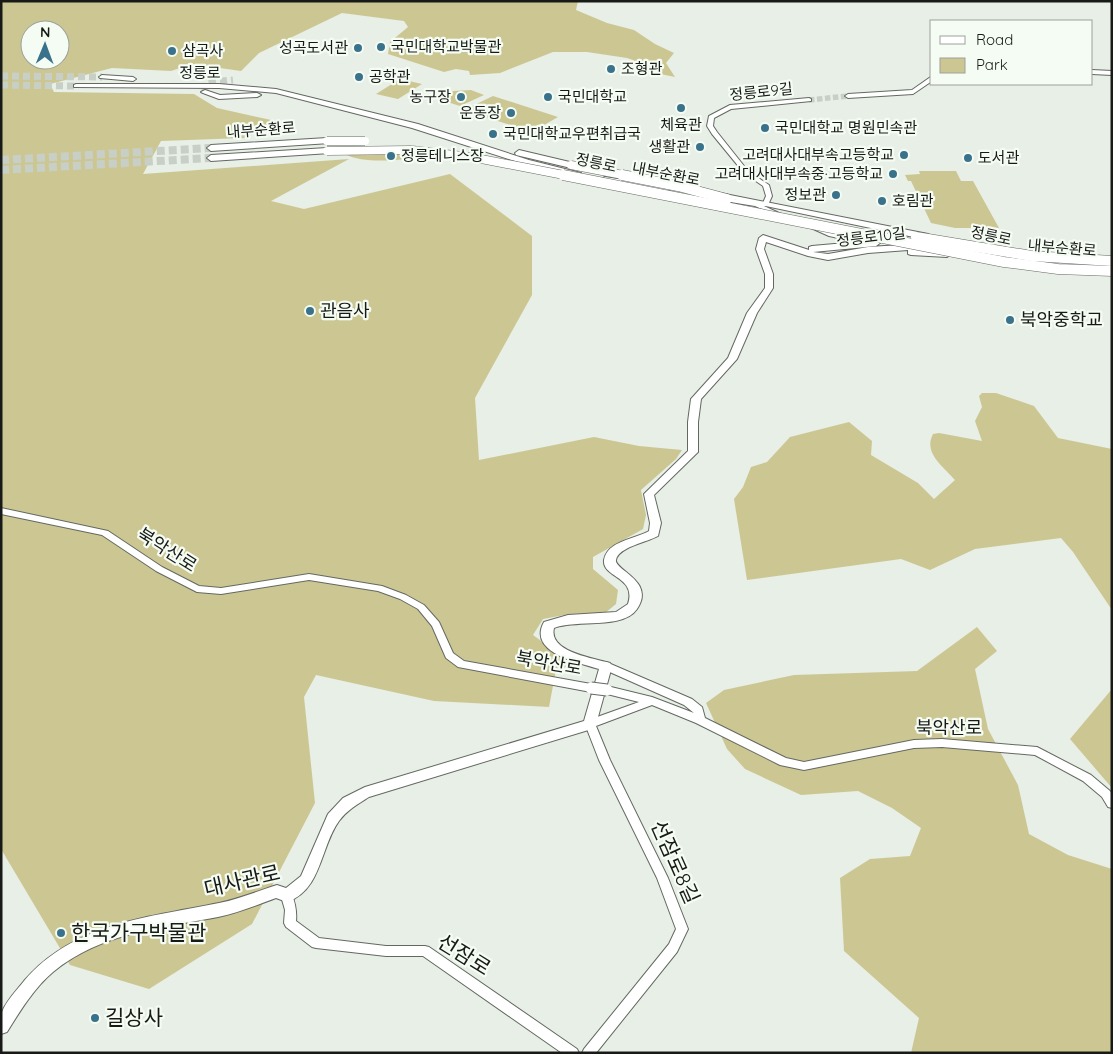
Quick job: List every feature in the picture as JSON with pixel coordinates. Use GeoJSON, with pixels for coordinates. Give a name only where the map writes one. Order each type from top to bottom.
{"type":"FeatureCollection","features":[{"type":"Feature","properties":{"kind":"highway","name":"내부순환로"},"geometry":{"type":"LineString","coordinates":[[211,148],[327,146],[396,142],[458,149],[765,206],[920,243],[1021,264],[1058,269],[1112,271]]}},
{"type":"Feature","properties":{"kind":"highway","name":"내부순환로"},"geometry":{"type":"LineString","coordinates":[[211,158],[327,146],[471,156],[828,227],[920,243],[1036,262],[1112,267]]}},
{"type":"Feature","properties":{"kind":"highway"},"geometry":{"type":"LineString","coordinates":[[519,153],[571,166],[678,186],[765,206]]}},
{"type":"Feature","properties":{"kind":"highway"},"geometry":{"type":"LineString","coordinates":[[598,175],[679,196],[733,213],[828,227]]}},
{"type":"Feature","properties":{"kind":"highway"},"geometry":{"type":"LineString","coordinates":[[920,243],[1032,256],[1112,260]]}},
{"type":"Feature","properties":{"kind":"highway"},"geometry":{"type":"LineString","coordinates":[[920,243],[1042,274],[1112,278]]}},
{"type":"Feature","properties":{"kind":"main road","name":"정릉로"},"geometry":{"type":"LineString","coordinates":[[102,78],[256,85],[319,97],[376,111],[554,164],[598,175],[920,243],[979,259],[1053,272],[1091,274],[1112,271]]}},
{"type":"Feature","properties":{"kind":"main road"},"geometry":{"type":"LineString","coordinates":[[233,80],[278,84],[310,92],[319,97]]}},
{"type":"Feature","properties":{"kind":"main road","name":"정릉로"},"geometry":{"type":"LineString","coordinates":[[76,86],[240,87],[276,91],[424,128],[536,164],[598,175],[661,182]]}},
{"type":"Feature","properties":{"kind":"main road"},"geometry":{"type":"LineString","coordinates":[[205,92],[219,98],[253,95],[306,98]]}},
{"type":"Feature","properties":{"kind":"main road"},"geometry":{"type":"LineString","coordinates":[[332,105],[345,105],[376,111]]}},
{"type":"Feature","properties":{"kind":"main road","name":"정릉로"},"geometry":{"type":"LineString","coordinates":[[519,153],[634,176],[765,206],[1047,260],[1081,262],[1112,260]]}},
{"type":"Feature","properties":{"kind":"main road","name":"정릉로"},"geometry":{"type":"LineString","coordinates":[[598,175],[634,176]]}},
{"type":"Feature","properties":{"kind":"main road"},"geometry":{"type":"LineString","coordinates":[[791,217],[832,234],[857,241]]}},
{"type":"Feature","properties":{"kind":"main road"},"geometry":{"type":"LineString","coordinates":[[791,217],[885,246],[979,259]]}},
{"type":"Feature","properties":{"kind":"main road","name":"정릉로10길"},"geometry":{"type":"LineString","coordinates":[[606,666],[557,650],[549,644],[546,630],[548,625],[568,618],[618,616],[630,611],[636,602],[636,591],[628,578],[614,571],[611,563],[613,555],[617,548],[646,539],[654,533],[656,521],[649,500],[649,494],[692,452],[696,400],[732,359],[752,313],[769,288],[769,274],[760,248],[763,238],[796,249],[837,257],[885,246],[950,242]]}},
{"type":"Feature","properties":{"kind":"main road","name":"정릉로10길"},"geometry":{"type":"LineString","coordinates":[[810,252],[832,249],[857,241],[885,246],[940,249]]}},
{"type":"Feature","properties":{"kind":"main road"},"geometry":{"type":"LineString","coordinates":[[940,249],[950,242]]}},
{"type":"Feature","properties":{"kind":"main road"},"geometry":{"type":"LineString","coordinates":[[590,724],[606,666]]}},
{"type":"Feature","properties":{"kind":"main road","name":"대사관로"},"geometry":{"type":"LineString","coordinates":[[1,1027],[23,993],[47,968],[85,943],[137,924],[221,909],[276,891],[287,896],[306,880],[333,818],[348,802],[365,793],[590,724]]}},
{"type":"Feature","properties":{"kind":"street"},"geometry":{"type":"LineString","coordinates":[[1093,72],[1112,73]]}},
{"type":"Feature","properties":{"kind":"street"},"geometry":{"type":"LineString","coordinates":[[848,96],[913,92],[930,79]]}},
{"type":"Feature","properties":{"kind":"street","name":"정릉로9길"},"geometry":{"type":"LineString","coordinates":[[765,206],[769,196],[766,185],[744,170],[714,133],[709,121],[716,112],[730,107],[809,100]]}},
{"type":"Feature","properties":{"kind":"street"},"geometry":{"type":"LineString","coordinates":[[598,175],[769,208],[778,214]]}},
{"type":"Feature","properties":{"kind":"street"},"geometry":{"type":"LineString","coordinates":[[753,205],[765,206]]}},
{"type":"Feature","properties":{"kind":"street","name":"북악산로"},"geometry":{"type":"LineString","coordinates":[[1,511],[105,533],[159,569],[197,589],[221,591],[309,577],[379,588],[403,597],[421,607],[436,624],[449,655],[461,664],[607,690],[652,701],[700,720],[784,762],[804,766],[914,744],[942,743],[1025,748],[1037,751],[1087,778],[1106,794],[1112,804]]}},
{"type":"Feature","properties":{"kind":"street"},"geometry":{"type":"LineString","coordinates":[[606,666],[688,702],[698,710],[700,720]]}},
{"type":"Feature","properties":{"kind":"street","name":"대사관로"},"geometry":{"type":"LineString","coordinates":[[590,724],[652,701]]}},
{"type":"Feature","properties":{"kind":"street","name":"선잠로8길"},"geometry":{"type":"LineString","coordinates":[[588,1053],[673,948],[682,929],[676,909],[641,831],[596,743],[590,724]]}},
{"type":"Feature","properties":{"kind":"street","name":"선잠로"},"geometry":{"type":"LineString","coordinates":[[287,896],[291,910],[290,923],[316,943],[386,951],[425,951],[573,1053]]}},
{"type":"Feature","properties":{"kind":"green space"},"geometry":{"type":"Polygon","coordinates":[[[1,1],[578,1],[576,10],[607,23],[634,30],[655,44],[674,53],[666,63],[675,77],[641,70],[633,60],[627,58],[587,52],[553,52],[500,73],[470,75],[469,71],[456,69],[444,72],[388,54],[390,42],[408,27],[404,21],[342,13],[259,53],[241,71],[192,64],[171,71],[112,68],[50,84],[54,92],[194,94],[217,108],[280,122],[244,138],[161,141],[143,174],[349,159],[271,201],[304,209],[450,174],[532,236],[532,295],[475,398],[479,460],[594,437],[639,446],[682,450],[676,459],[641,490],[646,515],[643,529],[593,557],[593,569],[618,590],[616,604],[605,613],[570,614],[543,619],[533,635],[574,665],[556,670],[549,707],[434,701],[316,675],[304,697],[315,803],[252,924],[149,989],[70,965],[1,849],[1,1]]]}},
{"type":"Feature","properties":{"kind":"green space"},"geometry":{"type":"Polygon","coordinates":[[[400,79],[422,84],[398,99],[376,94],[400,79]]]}},
{"type":"Feature","properties":{"kind":"green space","name":"농구장"},"geometry":{"type":"Polygon","coordinates":[[[471,90],[484,95],[460,106],[438,99],[453,91],[471,90]]]}},
{"type":"Feature","properties":{"kind":"green space","name":"운동장"},"geometry":{"type":"Polygon","coordinates":[[[493,96],[558,117],[532,132],[464,110],[493,96]]]}},
{"type":"Feature","properties":{"kind":"green space","name":"정릉테니스장"},"geometry":{"type":"Polygon","coordinates":[[[408,152],[433,155],[434,157],[401,160],[365,160],[345,154],[408,152]]]}},
{"type":"Feature","properties":{"kind":"green space"},"geometry":{"type":"Polygon","coordinates":[[[919,171],[956,171],[961,181],[973,181],[999,228],[955,228],[931,223],[911,181],[908,181],[905,175],[920,174],[919,171]]]}},
{"type":"Feature","properties":{"kind":"green space"},"geometry":{"type":"Polygon","coordinates":[[[982,393],[996,393],[1034,406],[1058,438],[1112,449],[1112,610],[1073,552],[1061,538],[975,549],[930,570],[901,559],[747,580],[734,499],[743,487],[751,467],[767,462],[790,437],[849,422],[872,441],[871,455],[918,483],[934,499],[955,480],[932,453],[931,441],[933,434],[939,433],[982,441],[975,421],[982,407],[979,396],[982,393]]]}},
{"type":"Feature","properties":{"kind":"green space"},"geometry":{"type":"Polygon","coordinates":[[[977,627],[997,651],[975,669],[988,729],[1018,785],[1029,834],[1068,855],[1112,869],[1112,1053],[911,1053],[919,1018],[844,951],[840,878],[870,859],[910,856],[921,828],[892,808],[858,791],[801,795],[745,769],[727,749],[706,703],[724,690],[794,675],[917,671],[977,627]]]}},
{"type":"Feature","properties":{"kind":"green space"},"geometry":{"type":"Polygon","coordinates":[[[1112,689],[1112,788],[1070,739],[1112,689]]]}},
{"type":"Feature","properties":{"kind":"tunnel"},"geometry":{"type":"LineString","coordinates":[[1,76],[102,77]]}},
{"type":"Feature","properties":{"kind":"tunnel"},"geometry":{"type":"LineString","coordinates":[[205,92],[205,86],[213,82],[233,80]]}},
{"type":"Feature","properties":{"kind":"tunnel"},"geometry":{"type":"LineString","coordinates":[[1,85],[76,86]]}},
{"type":"Feature","properties":{"kind":"tunnel"},"geometry":{"type":"LineString","coordinates":[[809,100],[848,96]]}},
{"type":"Feature","properties":{"kind":"tunnel"},"geometry":{"type":"LineString","coordinates":[[1,160],[211,148]]}},
{"type":"Feature","properties":{"kind":"tunnel"},"geometry":{"type":"LineString","coordinates":[[1,170],[211,158]]}},
{"type":"Feature","properties":{"kind":"place","name":"국민대학교박물관"},"geometry":{"type":"Point","coordinates":[381,47]}},
{"type":"Feature","properties":{"kind":"place","name":"성곡도서관"},"geometry":{"type":"Point","coordinates":[358,48]}},
{"type":"Feature","properties":{"kind":"place","name":"삼곡사"},"geometry":{"type":"Point","coordinates":[172,51]}},
{"type":"Feature","properties":{"kind":"place","name":"조형관"},"geometry":{"type":"Point","coordinates":[611,69]}},
{"type":"Feature","properties":{"kind":"place","name":"공학관"},"geometry":{"type":"Point","coordinates":[359,77]}},
{"type":"Feature","properties":{"kind":"place","name":"농구장"},"geometry":{"type":"Point","coordinates":[461,97]}},
{"type":"Feature","properties":{"kind":"place","name":"국민대학교"},"geometry":{"type":"Point","coordinates":[548,97]}},
{"type":"Feature","properties":{"kind":"place","name":"체육관"},"geometry":{"type":"Point","coordinates":[681,108]}},
{"type":"Feature","properties":{"kind":"place","name":"운동장"},"geometry":{"type":"Point","coordinates":[511,113]}},
{"type":"Feature","properties":{"kind":"place","name":"국민대학교 명원민속관"},"geometry":{"type":"Point","coordinates":[765,128]}},
{"type":"Feature","properties":{"kind":"place","name":"국민대학교우편취급국"},"geometry":{"type":"Point","coordinates":[493,134]}},
{"type":"Feature","properties":{"kind":"place","name":"생활관"},"geometry":{"type":"Point","coordinates":[700,147]}},
{"type":"Feature","properties":{"kind":"place","name":"고려대사대부속고등학교"},"geometry":{"type":"Point","coordinates":[904,155]}},
{"type":"Feature","properties":{"kind":"place","name":"정릉테니스장"},"geometry":{"type":"Point","coordinates":[391,156]}},
{"type":"Feature","properties":{"kind":"place","name":"도서관"},"geometry":{"type":"Point","coordinates":[968,158]}},
{"type":"Feature","properties":{"kind":"place","name":"고려대사대부속중·고등학교"},"geometry":{"type":"Point","coordinates":[893,174]}},
{"type":"Feature","properties":{"kind":"place","name":"정보관"},"geometry":{"type":"Point","coordinates":[836,195]}},
{"type":"Feature","properties":{"kind":"place","name":"호림관"},"geometry":{"type":"Point","coordinates":[882,201]}},
{"type":"Feature","properties":{"kind":"place","name":"관음사"},"geometry":{"type":"Point","coordinates":[310,311]}},
{"type":"Feature","properties":{"kind":"place","name":"북악중학교"},"geometry":{"type":"Point","coordinates":[1010,320]}},
{"type":"Feature","properties":{"kind":"place","name":"한국가구박물관"},"geometry":{"type":"Point","coordinates":[61,933]}},
{"type":"Feature","properties":{"kind":"place","name":"길상사"},"geometry":{"type":"Point","coordinates":[95,1018]}}]}
